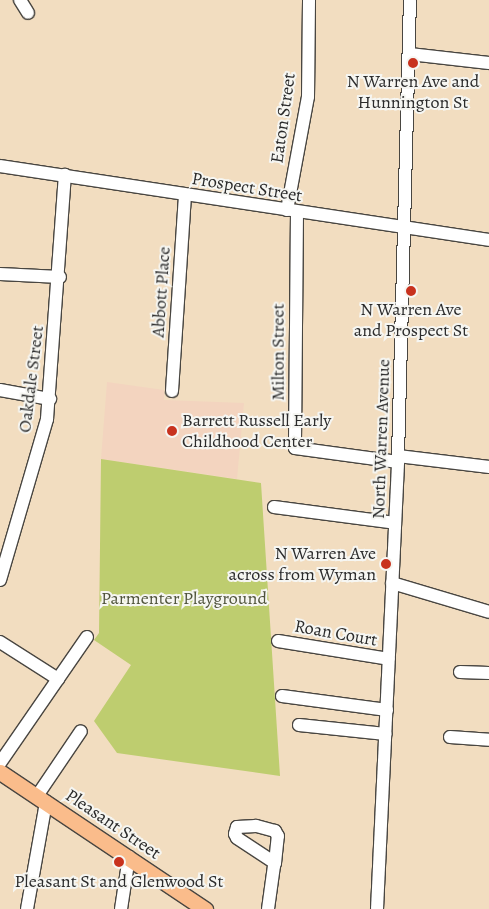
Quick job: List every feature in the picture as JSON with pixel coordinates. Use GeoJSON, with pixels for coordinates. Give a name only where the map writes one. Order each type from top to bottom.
{"type":"FeatureCollection","features":[{"type":"Feature","properties":{"kind":"main road","name":"Pleasant Street"},"geometry":{"type":"LineString","coordinates":[[0,772],[205,909]]}},
{"type":"Feature","properties":{"kind":"street"},"geometry":{"type":"LineString","coordinates":[[20,0],[28,14]]}},
{"type":"Feature","properties":{"kind":"street","name":"Eaton Street"},"geometry":{"type":"LineString","coordinates":[[292,211],[308,97],[309,0]]}},
{"type":"Feature","properties":{"kind":"street","name":"North Warren Avenue"},"geometry":{"type":"LineString","coordinates":[[377,909],[398,459],[406,229],[410,0]]}},
{"type":"Feature","properties":{"kind":"street"},"geometry":{"type":"LineString","coordinates":[[409,54],[489,62]]}},
{"type":"Feature","properties":{"kind":"street","name":"Prospect Street"},"geometry":{"type":"LineString","coordinates":[[0,166],[406,229],[489,240]]}},
{"type":"Feature","properties":{"kind":"street","name":"Oakdale Street"},"geometry":{"type":"LineString","coordinates":[[0,580],[43,438],[50,399],[60,277],[65,176]]}},
{"type":"Feature","properties":{"kind":"street","name":"Abbott Place"},"geometry":{"type":"LineString","coordinates":[[172,391],[185,195]]}},
{"type":"Feature","properties":{"kind":"street","name":"Milton Street"},"geometry":{"type":"LineString","coordinates":[[292,211],[295,448],[398,459]]}},
{"type":"Feature","properties":{"kind":"street"},"geometry":{"type":"LineString","coordinates":[[0,274],[60,277]]}},
{"type":"Feature","properties":{"kind":"street"},"geometry":{"type":"LineString","coordinates":[[0,390],[50,399]]}},
{"type":"Feature","properties":{"kind":"street"},"geometry":{"type":"LineString","coordinates":[[398,459],[489,467]]}},
{"type":"Feature","properties":{"kind":"street"},"geometry":{"type":"LineString","coordinates":[[274,507],[395,523]]}},
{"type":"Feature","properties":{"kind":"street"},"geometry":{"type":"LineString","coordinates":[[392,583],[489,612]]}},
{"type":"Feature","properties":{"kind":"street"},"geometry":{"type":"LineString","coordinates":[[0,763],[87,637]]}},
{"type":"Feature","properties":{"kind":"street","name":"Roan Court"},"geometry":{"type":"LineString","coordinates":[[278,641],[389,660]]}},
{"type":"Feature","properties":{"kind":"street"},"geometry":{"type":"LineString","coordinates":[[0,642],[58,679]]}},
{"type":"Feature","properties":{"kind":"street"},"geometry":{"type":"LineString","coordinates":[[460,672],[489,673]]}},
{"type":"Feature","properties":{"kind":"street"},"geometry":{"type":"LineString","coordinates":[[282,696],[387,710]]}},
{"type":"Feature","properties":{"kind":"street"},"geometry":{"type":"LineString","coordinates":[[299,725],[386,734]]}},
{"type":"Feature","properties":{"kind":"street"},"geometry":{"type":"LineString","coordinates":[[27,909],[42,799],[81,732]]}},
{"type":"Feature","properties":{"kind":"street"},"geometry":{"type":"LineString","coordinates":[[450,738],[489,740]]}},
{"type":"Feature","properties":{"kind":"street"},"geometry":{"type":"LineString","coordinates":[[121,909],[129,857]]}},
{"type":"Feature","properties":{"kind":"street"},"geometry":{"type":"LineString","coordinates":[[268,909],[275,863]]}},
{"type":"Feature","properties":{"kind":"shaded area","name":"Barrett Russell Early Childhood Center"},"geometry":{"type":"Polygon","coordinates":[[[107,382],[164,390],[164,400],[244,403],[237,479],[101,459],[107,382]]]}},
{"type":"Feature","properties":{"kind":"green space","name":"Parmenter Playground"},"geometry":{"type":"Polygon","coordinates":[[[101,459],[261,483],[280,776],[117,753],[94,721],[131,665],[94,640],[99,633],[101,459]]]}},
{"type":"Feature","properties":{"kind":"place","name":"N Warren Ave and Hunnington St"},"geometry":{"type":"Point","coordinates":[413,63]}},
{"type":"Feature","properties":{"kind":"place","name":"N Warren Ave and Prospect St"},"geometry":{"type":"Point","coordinates":[411,291]}},
{"type":"Feature","properties":{"kind":"place","name":"Barrett Russell Early Childhood Center"},"geometry":{"type":"Point","coordinates":[172,431]}},
{"type":"Feature","properties":{"kind":"place","name":"N Warren Ave across from Wyman"},"geometry":{"type":"Point","coordinates":[386,564]}},
{"type":"Feature","properties":{"kind":"place","name":"Pleasant St and Glenwood St"},"geometry":{"type":"Point","coordinates":[119,862]}}]}
